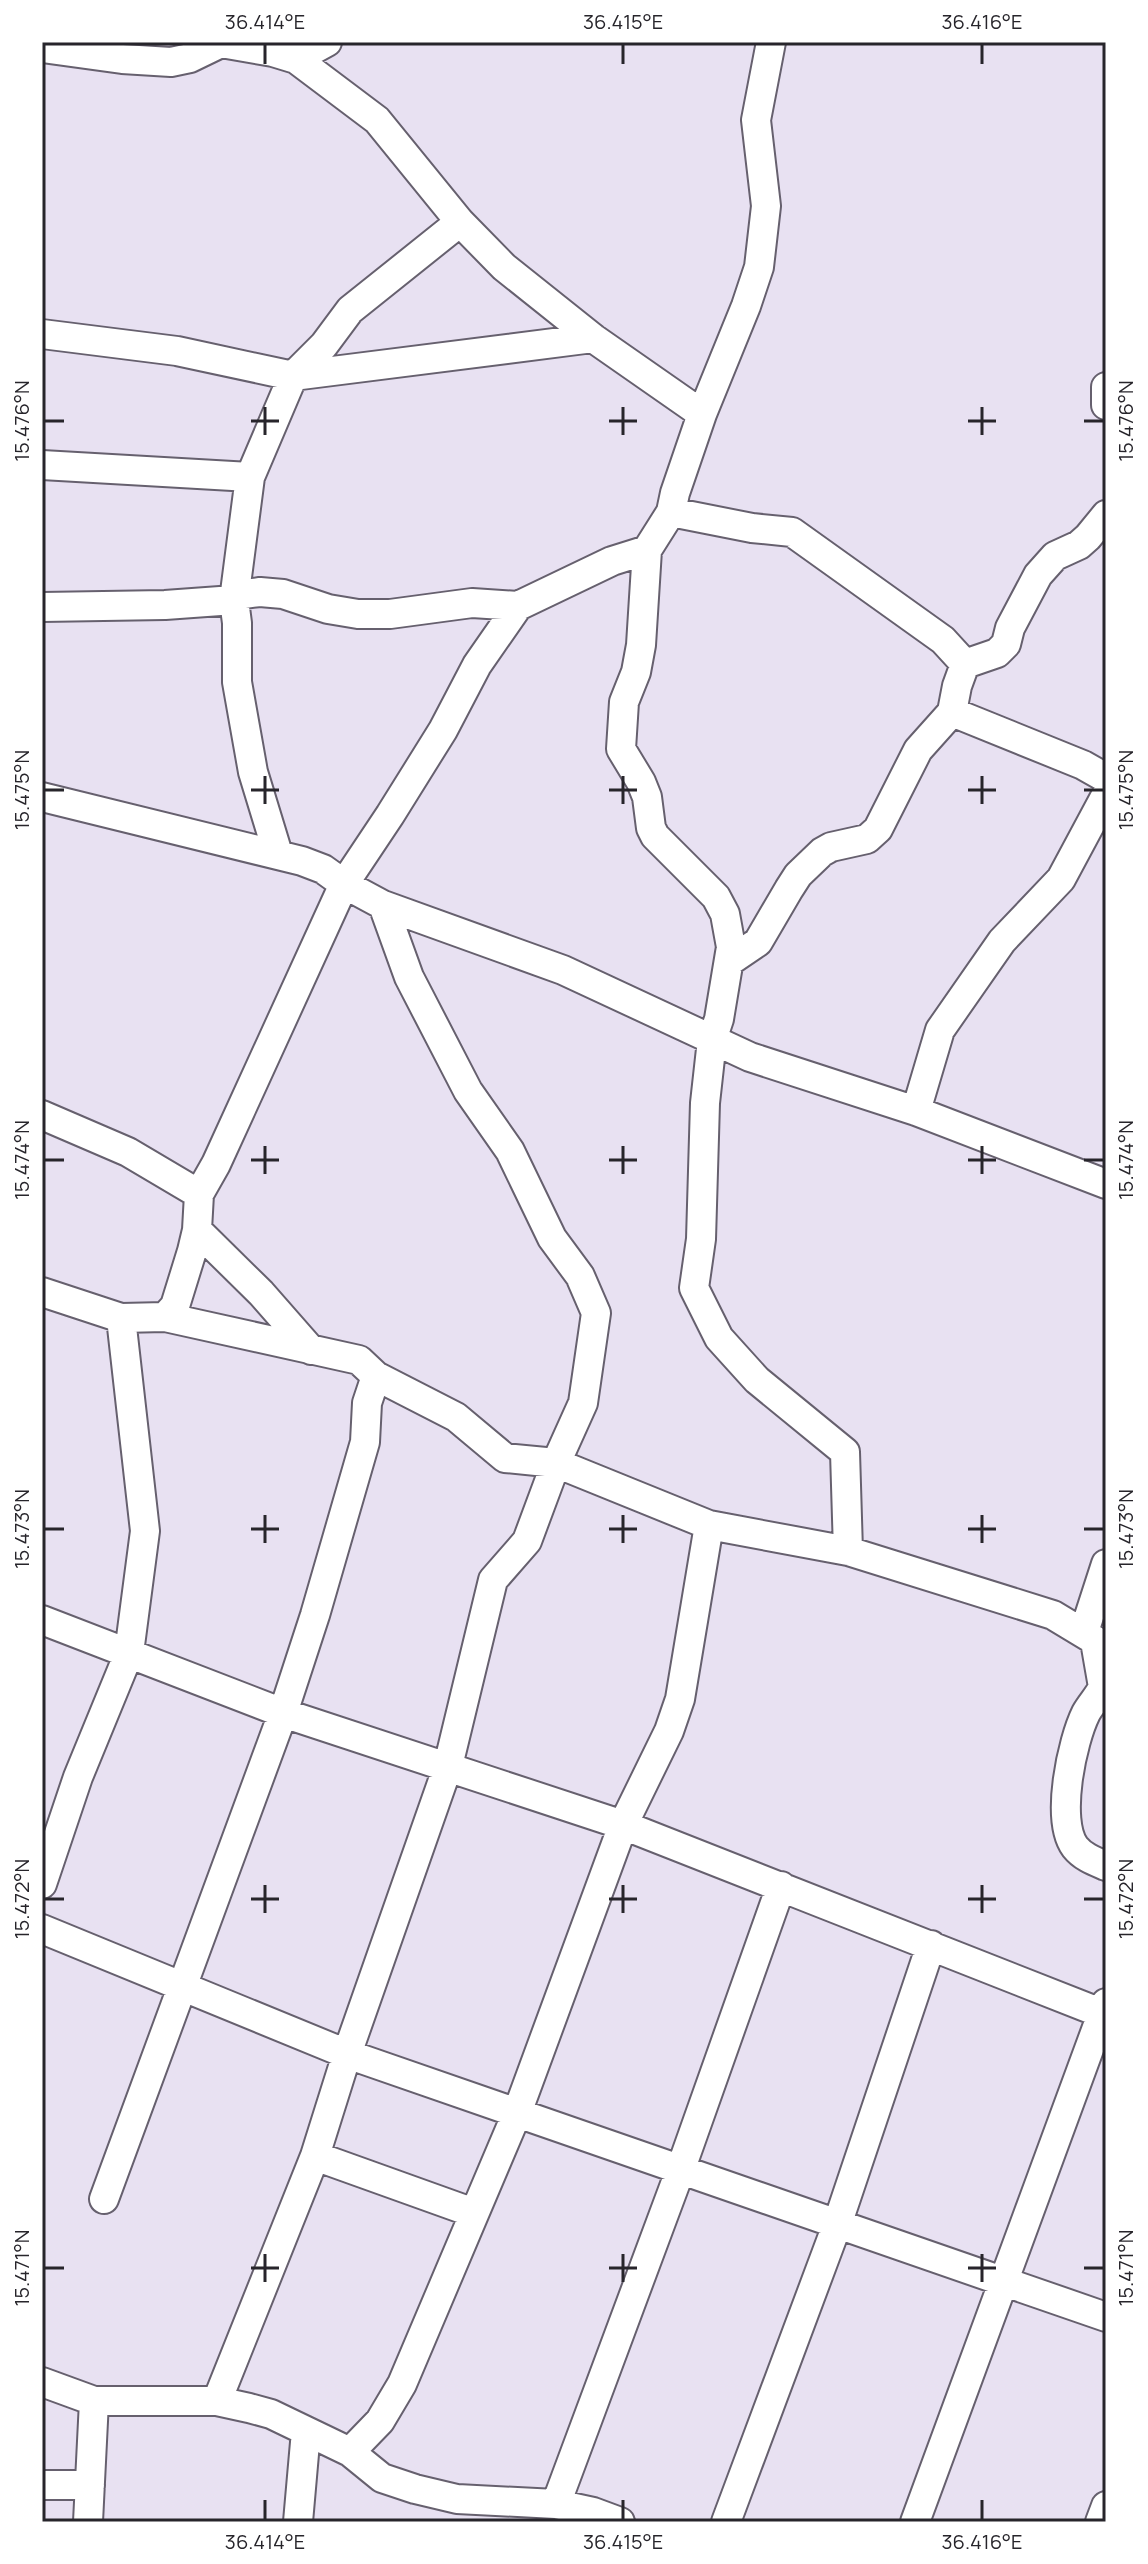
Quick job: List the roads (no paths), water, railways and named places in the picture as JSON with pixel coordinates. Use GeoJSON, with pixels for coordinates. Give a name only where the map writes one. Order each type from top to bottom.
{"type":"FeatureCollection","features":[{"type":"Feature","properties":{"kind":"street"},"geometry":{"type":"LineString","coordinates":[[296,59],[327,42]]}},
{"type":"Feature","properties":{"kind":"street"},"geometry":{"type":"LineString","coordinates":[[771,42],[756,120],[766,206],[759,267],[702,414],[671,512],[647,550],[641,645],[636,672],[624,702],[621,749],[647,797],[655,836],[716,897],[729,929],[730,961],[712,1040],[701,1159],[701,1239],[694,1288],[719,1338],[757,1380],[845,1452],[848,1551]]}},
{"type":"Feature","properties":{"kind":"street"},"geometry":{"type":"LineString","coordinates":[[42,48],[171,62],[190,58],[221,43],[296,59],[377,120],[460,222],[504,267],[593,338],[702,414]]}},
{"type":"Feature","properties":{"kind":"street"},"geometry":{"type":"LineString","coordinates":[[278,854],[253,772],[241,713],[234,600],[250,477],[293,376],[324,345],[350,310],[460,222]]}},
{"type":"Feature","properties":{"kind":"street"},"geometry":{"type":"LineString","coordinates":[[42,334],[177,351],[293,376],[593,338]]}},
{"type":"Feature","properties":{"kind":"street"},"geometry":{"type":"LineString","coordinates":[[1106,387],[1106,405]]}},
{"type":"Feature","properties":{"kind":"street"},"geometry":{"type":"LineString","coordinates":[[42,465],[250,477]]}},
{"type":"Feature","properties":{"kind":"street"},"geometry":{"type":"LineString","coordinates":[[671,512],[752,528],[792,532],[943,640],[965,664]]}},
{"type":"Feature","properties":{"kind":"street"},"geometry":{"type":"LineString","coordinates":[[965,664],[997,653],[1006,644],[1010,628],[1048,562],[1079,545],[1106,515]]}},
{"type":"Feature","properties":{"kind":"street"},"geometry":{"type":"LineString","coordinates":[[42,607],[165,605],[234,600],[244,594],[260,592],[283,594],[328,609],[358,614],[390,614],[472,603],[518,606],[612,561],[647,550]]}},
{"type":"Feature","properties":{"kind":"street"},"geometry":{"type":"LineString","coordinates":[[165,1317],[175,1306],[197,1230],[199,1194],[216,1164],[344,884],[420,766],[477,665],[518,606]]}},
{"type":"Feature","properties":{"kind":"street"},"geometry":{"type":"LineString","coordinates":[[730,961],[758,942],[793,882],[822,852],[867,839],[878,829],[918,750],[952,712],[965,664]]}},
{"type":"Feature","properties":{"kind":"street"},"geometry":{"type":"LineString","coordinates":[[952,712],[1083,765],[1106,778]]}},
{"type":"Feature","properties":{"kind":"street"},"geometry":{"type":"LineString","coordinates":[[916,1111],[940,1030],[1002,941],[1061,879],[1106,795]]}},
{"type":"Feature","properties":{"kind":"street"},"geometry":{"type":"LineString","coordinates":[[42,797],[278,854],[323,869],[383,905],[563,970],[750,1057],[916,1111],[1106,1184]]}},
{"type":"Feature","properties":{"kind":"street"},"geometry":{"type":"LineString","coordinates":[[217,2401],[315,2156],[347,2054],[448,1766],[493,1580],[527,1541],[556,1463],[583,1403],[596,1313],[580,1276],[552,1238],[510,1151],[468,1091],[409,977],[383,905]]}},
{"type":"Feature","properties":{"kind":"street"},"geometry":{"type":"LineString","coordinates":[[42,1115],[128,1152],[199,1194]]}},
{"type":"Feature","properties":{"kind":"street"},"geometry":{"type":"LineString","coordinates":[[197,1230],[261,1293],[311,1350]]}},
{"type":"Feature","properties":{"kind":"street"},"geometry":{"type":"LineString","coordinates":[[42,1292],[121,1318],[165,1317],[359,1360],[376,1376],[456,1417],[505,1458],[556,1463],[709,1525],[848,1551],[1053,1615],[1095,1640]]}},
{"type":"Feature","properties":{"kind":"street"},"geometry":{"type":"LineString","coordinates":[[42,1884],[78,1777],[129,1653],[145,1531],[121,1318]]}},
{"type":"Feature","properties":{"kind":"street"},"geometry":{"type":"LineString","coordinates":[[104,2199],[283,1713],[365,1442],[367,1403],[376,1376]]}},
{"type":"Feature","properties":{"kind":"street"},"geometry":{"type":"LineString","coordinates":[[350,2452],[380,2421],[402,2384],[517,2113],[623,1825],[669,1731],[680,1699],[709,1525]]}},
{"type":"Feature","properties":{"kind":"street"},"geometry":{"type":"LineString","coordinates":[[1106,1564],[1095,1640],[1103,1687],[1081,1727],[1068,1780],[1066,1818],[1072,1844],[1082,1855],[1106,1866]]}},
{"type":"Feature","properties":{"kind":"street"},"geometry":{"type":"LineString","coordinates":[[42,1620],[283,1713],[623,1825],[1105,2010],[915,2522]]}},
{"type":"Feature","properties":{"kind":"street"},"geometry":{"type":"LineString","coordinates":[[556,2504],[680,2171],[781,1886]]}},
{"type":"Feature","properties":{"kind":"street"},"geometry":{"type":"LineString","coordinates":[[42,1929],[347,2054],[1106,2317]]}},
{"type":"Feature","properties":{"kind":"street"},"geometry":{"type":"LineString","coordinates":[[726,2522],[837,2225],[931,1945]]}},
{"type":"Feature","properties":{"kind":"street"},"geometry":{"type":"LineString","coordinates":[[315,2156],[474,2213]]}},
{"type":"Feature","properties":{"kind":"street"},"geometry":{"type":"LineString","coordinates":[[42,2382],[94,2401],[217,2401],[271,2414],[350,2452],[382,2478],[415,2489],[457,2499],[556,2504],[620,2522]]}},
{"type":"Feature","properties":{"kind":"street"},"geometry":{"type":"LineString","coordinates":[[88,2522],[94,2401]]}},
{"type":"Feature","properties":{"kind":"street"},"geometry":{"type":"LineString","coordinates":[[298,2522],[306,2431]]}},
{"type":"Feature","properties":{"kind":"street"},"geometry":{"type":"LineString","coordinates":[[42,2485],[90,2485]]}},
{"type":"Feature","properties":{"kind":"street"},"geometry":{"type":"LineString","coordinates":[[1100,2522],[1106,2506]]}}]}
